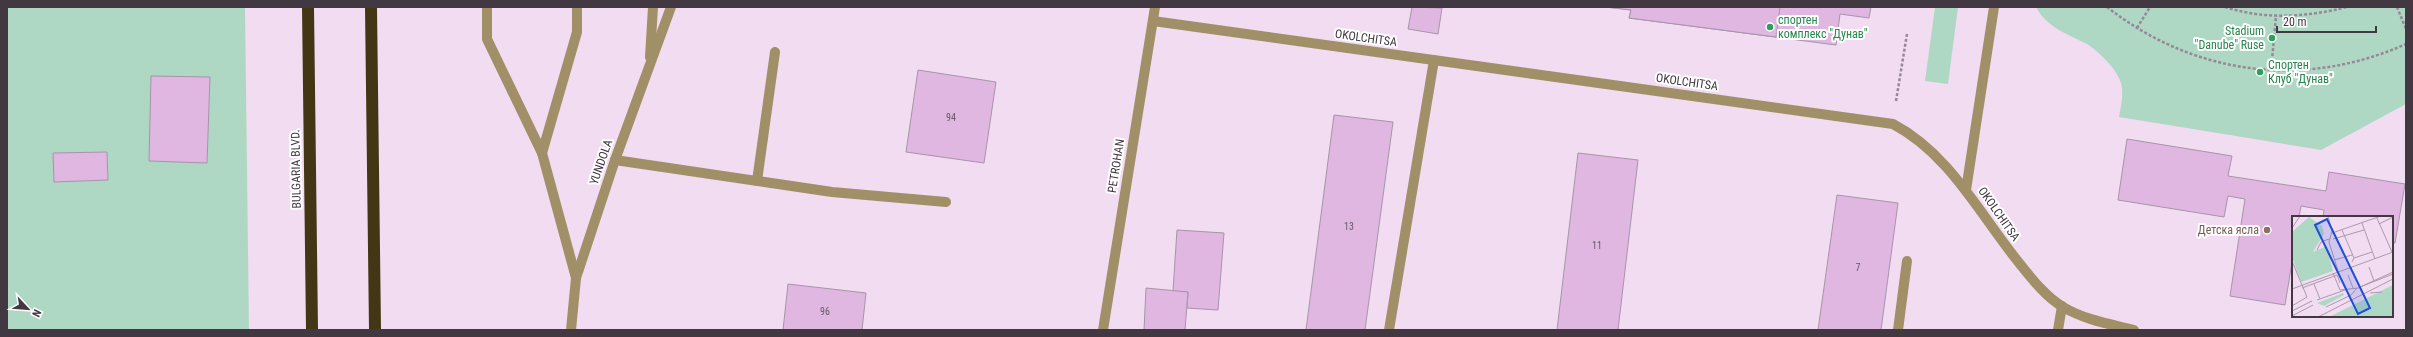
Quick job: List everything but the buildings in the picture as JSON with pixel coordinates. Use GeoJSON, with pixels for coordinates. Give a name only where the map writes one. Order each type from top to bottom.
{"type":"FeatureCollection","features":[{"type":"Feature","properties":{"kind":"highway","name":"BULGARIA BLVD."},"geometry":{"type":"LineString","coordinates":[[308,7],[312,330]]}},
{"type":"Feature","properties":{"kind":"highway"},"geometry":{"type":"LineString","coordinates":[[371,7],[375,330]]}},
{"type":"Feature","properties":{"kind":"street"},"geometry":{"type":"LineString","coordinates":[[487,7],[487,39],[542,153],[576,278]]}},
{"type":"Feature","properties":{"kind":"street"},"geometry":{"type":"LineString","coordinates":[[542,153],[577,32],[577,7]]}},
{"type":"Feature","properties":{"kind":"street"},"geometry":{"type":"LineString","coordinates":[[649,70],[653,7]]}},
{"type":"Feature","properties":{"kind":"street","name":"YUNDOLA"},"geometry":{"type":"LineString","coordinates":[[571,330],[576,278],[615,160],[671,7]]}},
{"type":"Feature","properties":{"kind":"street","name":"PETROHAN"},"geometry":{"type":"LineString","coordinates":[[1103,330],[1155,7]]}},
{"type":"Feature","properties":{"kind":"street"},"geometry":{"type":"LineString","coordinates":[[1966,190],[1994,7]]}},
{"type":"Feature","properties":{"kind":"street","name":"OKOLCHITSA"},"geometry":{"type":"LineString","coordinates":[[1153,22],[1893,124],[1913,134],[1938,158],[1966,190],[1993,231],[2035,283],[2062,306],[2092,320],[2134,330]]}},
{"type":"Feature","properties":{"kind":"street"},"geometry":{"type":"LineString","coordinates":[[757,181],[775,52]]}},
{"type":"Feature","properties":{"kind":"street"},"geometry":{"type":"LineString","coordinates":[[1389,330],[1434,60]]}},
{"type":"Feature","properties":{"kind":"street"},"geometry":{"type":"LineString","coordinates":[[615,160],[832,192],[946,202]]}},
{"type":"Feature","properties":{"kind":"street"},"geometry":{"type":"LineString","coordinates":[[1898,330],[1907,261]]}},
{"type":"Feature","properties":{"kind":"street"},"geometry":{"type":"LineString","coordinates":[[2058,330],[2062,306]]}},
{"type":"Feature","properties":{"kind":"path"},"geometry":{"type":"LineString","coordinates":[[2108,7],[2138,28],[2203,57],[2231,65],[2271,71],[2293,72],[2344,65],[2384,54],[2406,44]]}},
{"type":"Feature","properties":{"kind":"path"},"geometry":{"type":"LineString","coordinates":[[2138,28],[2150,7]]}},
{"type":"Feature","properties":{"kind":"path"},"geometry":{"type":"LineString","coordinates":[[2225,7],[2254,14],[2276,16],[2304,15],[2347,7]]}},
{"type":"Feature","properties":{"kind":"path"},"geometry":{"type":"LineString","coordinates":[[2397,7],[2406,29]]}},
{"type":"Feature","properties":{"kind":"path"},"geometry":{"type":"LineString","coordinates":[[2271,71],[2276,16]]}},
{"type":"Feature","properties":{"kind":"path"},"geometry":{"type":"LineString","coordinates":[[1893,124],[1907,34]]}},
{"type":"Feature","properties":{"kind":"green space"},"geometry":{"type":"Polygon","coordinates":[[[7,7],[245,7],[249,330],[7,330],[7,7]]]}},
{"type":"Feature","properties":{"kind":"green space"},"geometry":{"type":"Polygon","coordinates":[[[1935,7],[1958,7],[1948,84],[1925,81],[1935,7]]]}},
{"type":"Feature","properties":{"kind":"green space","name":"Спортен Клуб \"Дунав\""},"geometry":{"type":"Polygon","coordinates":[[[2036,7],[2406,7],[2406,104],[2321,150],[2119,117],[2122,100],[2122,87],[2116,72],[2102,56],[2087,44],[2058,30],[2046,20],[2036,7]]]}},
{"type":"Feature","properties":{"kind":"place","name":"спортен комплекс \"Дунав\""},"geometry":{"type":"Point","coordinates":[1770,27]}},
{"type":"Feature","properties":{"kind":"place","name":"Stadium \"Danube\" Ruse"},"geometry":{"type":"Point","coordinates":[2272,38]}},
{"type":"Feature","properties":{"kind":"place","name":"Спортен Клуб \"Дунав\""},"geometry":{"type":"Point","coordinates":[2260,72]}},
{"type":"Feature","properties":{"kind":"place","name":"Детска ясла"},"geometry":{"type":"Point","coordinates":[2267,230]}}]}
